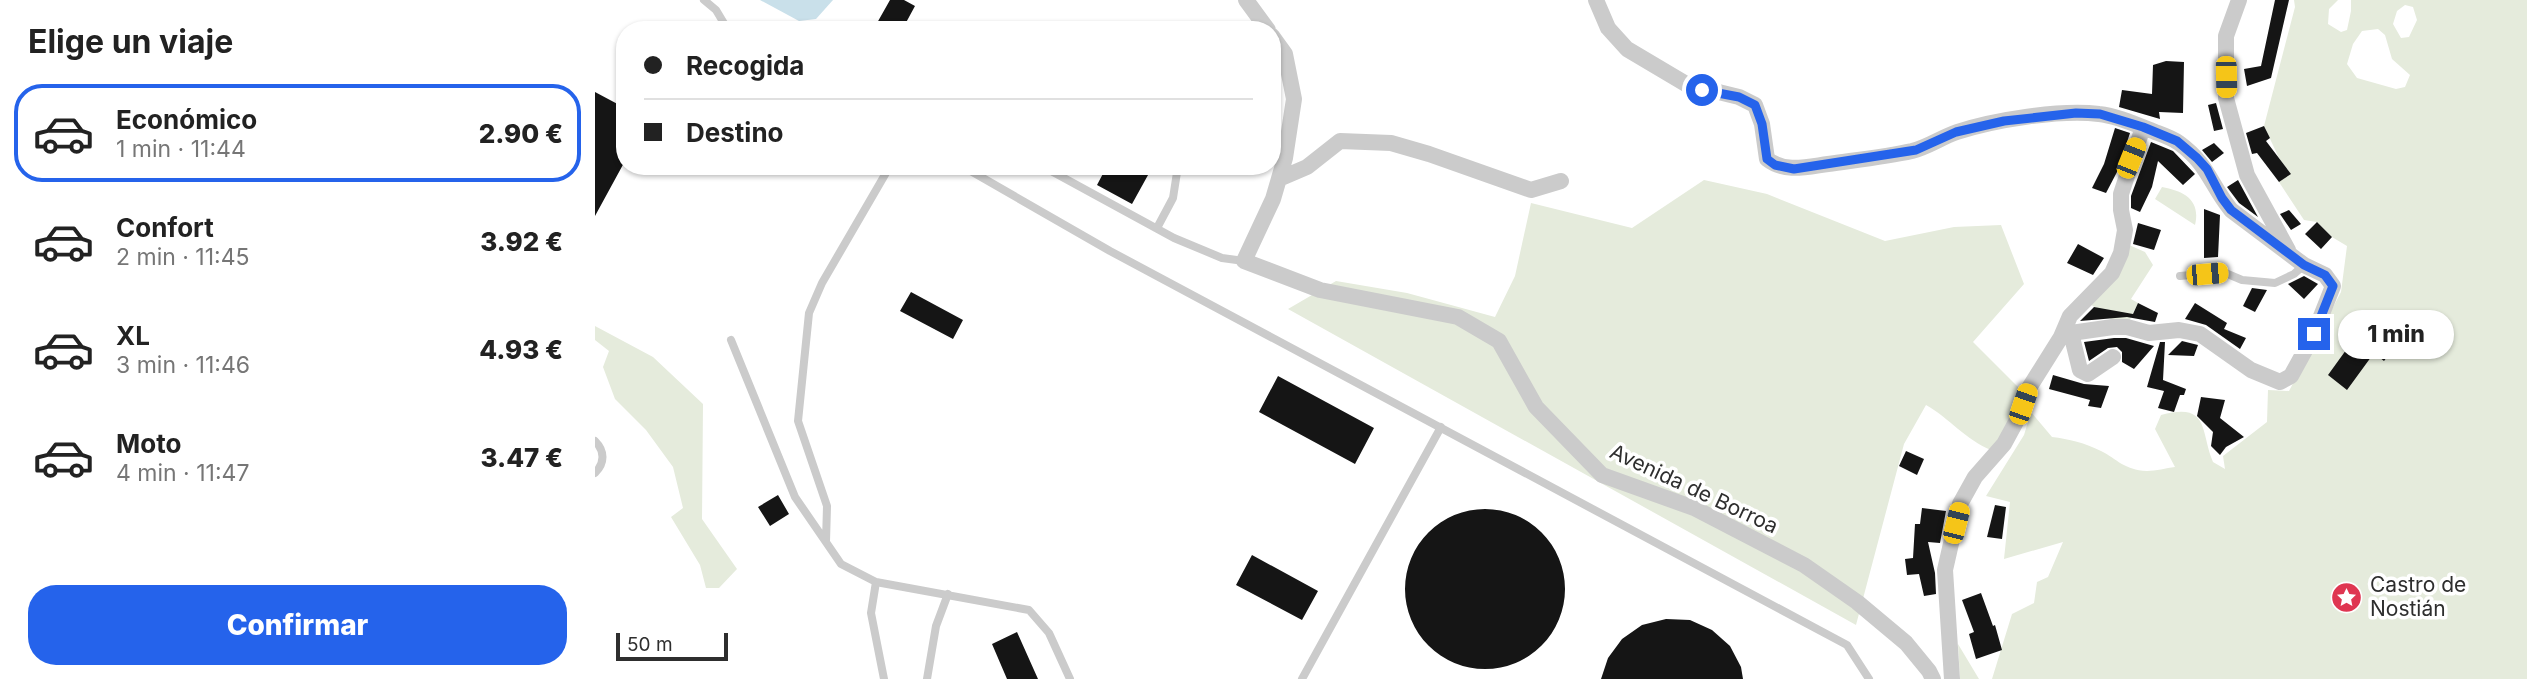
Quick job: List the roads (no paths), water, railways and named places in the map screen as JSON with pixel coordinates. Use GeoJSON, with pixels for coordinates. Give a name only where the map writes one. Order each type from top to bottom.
{"type":"FeatureCollection","features":[{"type":"Feature","properties":{"kind":"street"},"geometry":{"type":"LineString","coordinates":[[1246,0],[1261,21]]}},
{"type":"Feature","properties":{"kind":"street"},"geometry":{"type":"LineString","coordinates":[[1596,0],[1608,28],[1627,49],[1686,84],[1739,97],[1755,105],[1762,124],[1767,159],[1775,165],[1794,169],[1879,157],[1916,150],[1956,132],[2004,121],[2076,113],[2100,114],[2177,141],[2207,169],[2231,210],[2297,260],[2325,275],[2333,286],[2314,334],[2291,376],[2280,382],[2251,370],[2200,334],[2179,330],[2149,333],[2127,327],[2066,335]]}},
{"type":"Feature","properties":{"kind":"street"},"geometry":{"type":"LineString","coordinates":[[2239,0],[2226,36],[2227,98],[2247,175],[2297,260]]}},
{"type":"Feature","properties":{"kind":"street"},"geometry":{"type":"LineString","coordinates":[[1281,48],[1285,54],[1294,99],[1281,172]]}},
{"type":"Feature","properties":{"kind":"street"},"geometry":{"type":"LineString","coordinates":[[1952,679],[1945,570],[1960,504],[1975,477],[2004,444],[2029,388],[2066,335],[2070,316],[2112,273],[2121,253],[2125,230],[2121,194],[2143,127]]}},
{"type":"Feature","properties":{"kind":"street"},"geometry":{"type":"LineString","coordinates":[[1279,179],[1307,167],[1341,141],[1391,144],[1429,154],[1531,190],[1561,181]]}},
{"type":"Feature","properties":{"kind":"street"},"geometry":{"type":"LineString","coordinates":[[1244,261],[1273,199],[1280,175]]}},
{"type":"Feature","properties":{"kind":"street","name":"Avenida de Borroa"},"geometry":{"type":"LineString","coordinates":[[1244,261],[1320,290],[1458,317],[1499,341],[1536,407],[1602,475],[1694,508],[1804,565],[1857,602],[1906,643],[1933,679]]}},
{"type":"Feature","properties":{"kind":"street"},"geometry":{"type":"LineString","coordinates":[[2066,335],[2080,370],[2088,374],[2113,357]]}},
{"type":"Feature","properties":{"kind":"lane"},"geometry":{"type":"LineString","coordinates":[[703,0],[716,10],[723,21]]}},
{"type":"Feature","properties":{"kind":"lane"},"geometry":{"type":"LineString","coordinates":[[826,542],[827,506],[798,421],[809,313],[822,283],[885,175]]}},
{"type":"Feature","properties":{"kind":"lane"},"geometry":{"type":"LineString","coordinates":[[978,175],[1110,251],[1847,645],[1869,679]]}},
{"type":"Feature","properties":{"kind":"lane"},"geometry":{"type":"LineString","coordinates":[[1059,175],[1157,228],[1222,258],[1244,261]]}},
{"type":"Feature","properties":{"kind":"lane"},"geometry":{"type":"LineString","coordinates":[[1157,228],[1173,198],[1177,175]]}},
{"type":"Feature","properties":{"kind":"lane"},"geometry":{"type":"LineString","coordinates":[[2180,276],[2223,272],[2242,280],[2275,283],[2294,274],[2297,260]]}},
{"type":"Feature","properties":{"kind":"lane"},"geometry":{"type":"LineString","coordinates":[[731,340],[795,497],[841,564],[876,582],[1030,610],[1049,633],[1070,679]]}},
{"type":"Feature","properties":{"kind":"lane"},"geometry":{"type":"LineString","coordinates":[[1302,679],[1441,427]]}},
{"type":"Feature","properties":{"kind":"lane"},"geometry":{"type":"LineString","coordinates":[[595,442],[602,450],[603,457],[601,466],[595,473]]}},
{"type":"Feature","properties":{"kind":"lane"},"geometry":{"type":"LineString","coordinates":[[876,582],[871,613],[884,679]]}},
{"type":"Feature","properties":{"kind":"lane"},"geometry":{"type":"LineString","coordinates":[[927,679],[936,626],[948,594]]}},
{"type":"Feature","properties":{"kind":"water"},"geometry":{"type":"Polygon","coordinates":[[[760,0],[833,0],[816,19],[799,21],[760,0]]]}},
{"type":"Feature","properties":{"kind":"place","name":"Castro de Nostián"},"geometry":{"type":"Point","coordinates":[2347,597]}}]}
